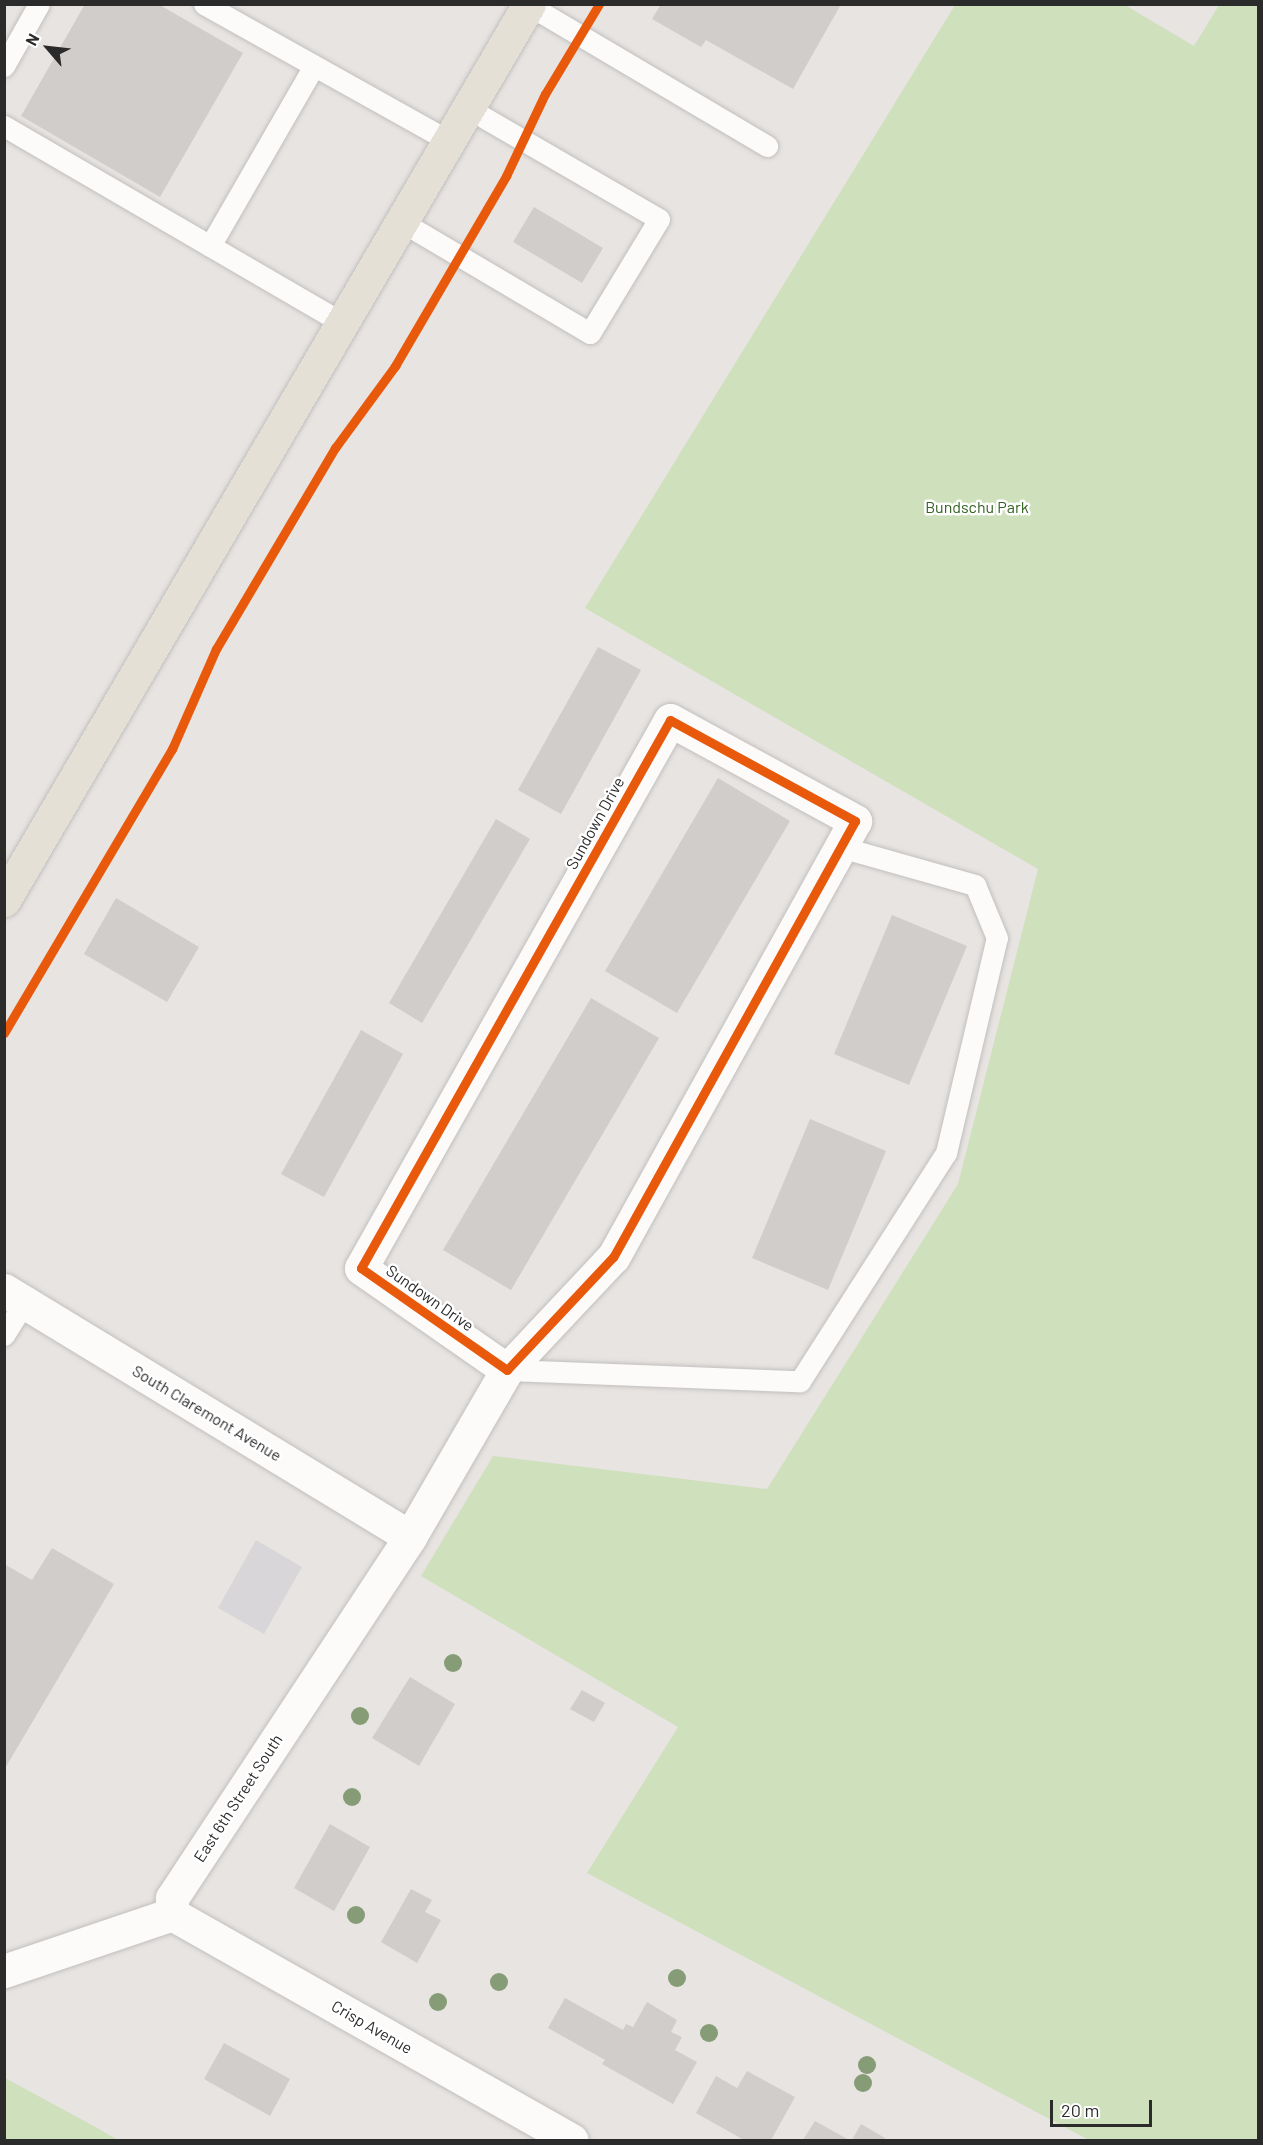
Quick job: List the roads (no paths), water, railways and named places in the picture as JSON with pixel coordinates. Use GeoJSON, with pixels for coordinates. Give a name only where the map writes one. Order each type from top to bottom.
{"type":"FeatureCollection","features":[{"type":"Feature","properties":{"kind":"main road"},"geometry":{"type":"LineString","coordinates":[[4,900],[528,5]]}},
{"type":"Feature","properties":{"kind":"street","name":"Sundown Drive"},"geometry":{"type":"LineString","coordinates":[[410,1537],[507,1370],[612,1257],[855,821],[670,720],[361,1268],[507,1370]]}},
{"type":"Feature","properties":{"kind":"street","name":"South Claremont Avenue"},"geometry":{"type":"LineString","coordinates":[[15,1296],[410,1537]]}},
{"type":"Feature","properties":{"kind":"street","name":"East 6th Street South"},"geometry":{"type":"LineString","coordinates":[[172,1914],[172,1898],[410,1537]]}},
{"type":"Feature","properties":{"kind":"street"},"geometry":{"type":"LineString","coordinates":[[4,1971],[172,1914]]}},
{"type":"Feature","properties":{"kind":"street","name":"Crisp Avenue"},"geometry":{"type":"LineString","coordinates":[[172,1914],[573,2140]]}},
{"type":"Feature","properties":{"kind":"lane"},"geometry":{"type":"LineString","coordinates":[[4,66],[39,4]]}},
{"type":"Feature","properties":{"kind":"lane"},"geometry":{"type":"LineString","coordinates":[[204,4],[449,141]]}},
{"type":"Feature","properties":{"kind":"lane"},"geometry":{"type":"LineString","coordinates":[[528,5],[767,146]]}},
{"type":"Feature","properties":{"kind":"lane"},"geometry":{"type":"LineString","coordinates":[[210,246],[314,66]]}},
{"type":"Feature","properties":{"kind":"lane"},"geometry":{"type":"LineString","coordinates":[[402,222],[590,333],[659,219],[469,109]]}},
{"type":"Feature","properties":{"kind":"lane"},"geometry":{"type":"LineString","coordinates":[[4,126],[342,323]]}},
{"type":"Feature","properties":{"kind":"lane"},"geometry":{"type":"LineString","coordinates":[[507,1370],[800,1381],[946,1153],[997,938],[975,885],[841,847]]}},
{"type":"Feature","properties":{"kind":"lane"},"geometry":{"type":"LineString","coordinates":[[4,1335],[15,1296]]}},
{"type":"Feature","properties":{"kind":"park label","name":"Bundschu Park"},"geometry":{"type":"Point","coordinates":[977,507]}}]}
